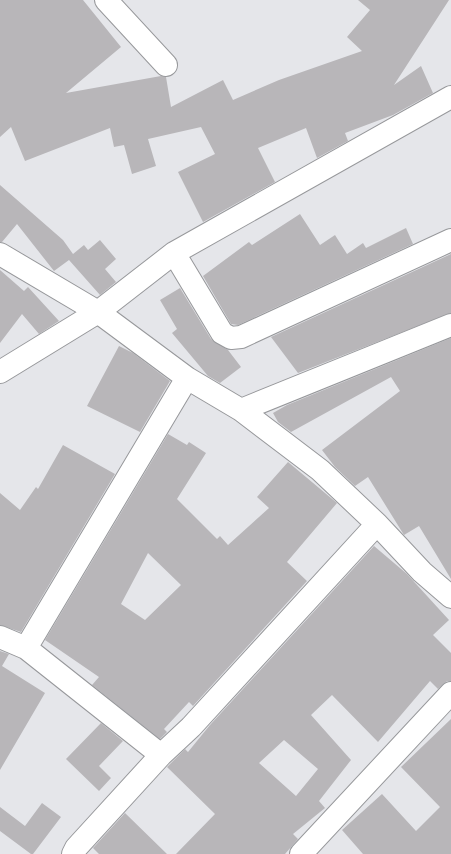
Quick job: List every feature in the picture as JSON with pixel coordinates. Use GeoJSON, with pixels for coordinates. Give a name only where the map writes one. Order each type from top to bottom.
{"type":"FeatureCollection","features":[{"type":"Feature","properties":{"kind":"street"},"geometry":{"type":"LineString","coordinates":[[106,0],[166,65]]}},
{"type":"Feature","properties":{"kind":"street"},"geometry":{"type":"LineString","coordinates":[[0,372],[98,312],[174,253],[451,97]]}},
{"type":"Feature","properties":{"kind":"street"},"geometry":{"type":"LineString","coordinates":[[174,253],[222,333],[231,338],[241,337],[451,240]]}},
{"type":"Feature","properties":{"kind":"street"},"geometry":{"type":"LineString","coordinates":[[0,254],[98,312],[187,378],[241,410],[320,470],[376,524],[422,572],[451,597]]}},
{"type":"Feature","properties":{"kind":"street"},"geometry":{"type":"LineString","coordinates":[[241,410],[451,325]]}},
{"type":"Feature","properties":{"kind":"street"},"geometry":{"type":"LineString","coordinates":[[26,648],[187,378]]}},
{"type":"Feature","properties":{"kind":"street"},"geometry":{"type":"LineString","coordinates":[[73,854],[76,848],[161,755],[191,727],[376,524]]}},
{"type":"Feature","properties":{"kind":"street"},"geometry":{"type":"LineString","coordinates":[[0,637],[26,648],[161,755]]}},
{"type":"Feature","properties":{"kind":"street"},"geometry":{"type":"LineString","coordinates":[[301,854],[451,692]]}},
{"type":"Feature","properties":{"kind":"building"},"geometry":{"type":"Polygon","coordinates":[[[0,0],[83,0],[121,47],[66,93],[161,76],[166,77],[171,107],[223,80],[233,100],[279,80],[362,51],[347,37],[370,10],[358,0],[449,0],[394,85],[421,66],[433,93],[393,115],[345,133],[348,141],[317,158],[306,128],[258,148],[275,182],[203,222],[178,172],[215,154],[201,127],[148,139],[156,166],[132,174],[124,145],[114,147],[110,128],[25,161],[11,127],[0,137],[0,0]]]}},
{"type":"Feature","properties":{"kind":"building"},"geometry":{"type":"Polygon","coordinates":[[[0,185],[63,240],[73,254],[84,245],[88,250],[100,240],[116,259],[105,269],[116,282],[100,295],[69,260],[54,271],[17,224],[2,242],[0,242],[0,185]]]}},
{"type":"Feature","properties":{"kind":"building"},"geometry":{"type":"Polygon","coordinates":[[[300,214],[320,245],[335,235],[347,254],[363,243],[366,248],[406,228],[413,244],[238,325],[231,324],[203,276],[249,242],[252,245],[300,214]]]}},
{"type":"Feature","properties":{"kind":"building"},"geometry":{"type":"Polygon","coordinates":[[[451,254],[451,313],[298,373],[271,337],[451,254]]]}},
{"type":"Feature","properties":{"kind":"building"},"geometry":{"type":"Polygon","coordinates":[[[0,270],[24,291],[28,287],[59,321],[39,334],[22,314],[0,343],[0,270]]]}},
{"type":"Feature","properties":{"kind":"building"},"geometry":{"type":"Polygon","coordinates":[[[180,288],[211,339],[228,350],[241,367],[220,383],[208,376],[172,333],[177,329],[160,300],[180,288]]]}},
{"type":"Feature","properties":{"kind":"building"},"geometry":{"type":"Polygon","coordinates":[[[451,338],[451,579],[419,526],[404,535],[368,477],[355,486],[335,467],[322,450],[400,391],[391,377],[291,432],[278,422],[273,413],[287,405],[451,338]]]}},
{"type":"Feature","properties":{"kind":"building"},"geometry":{"type":"Polygon","coordinates":[[[119,346],[133,353],[170,381],[140,432],[87,406],[119,346]]]}},
{"type":"Feature","properties":{"kind":"building"},"geometry":{"type":"Polygon","coordinates":[[[168,434],[187,445],[189,442],[206,453],[177,499],[217,539],[220,536],[228,545],[269,508],[257,497],[288,462],[337,503],[287,562],[307,581],[193,706],[189,702],[164,729],[167,732],[160,739],[92,685],[99,677],[45,640],[168,434]],[[148,553],[121,604],[145,620],[181,585],[148,553]]]}},
{"type":"Feature","properties":{"kind":"building"},"geometry":{"type":"Polygon","coordinates":[[[63,445],[115,474],[21,632],[0,625],[0,493],[20,510],[36,487],[38,489],[63,445]]]}},
{"type":"Feature","properties":{"kind":"building"},"geometry":{"type":"Polygon","coordinates":[[[374,546],[407,574],[449,620],[433,635],[451,653],[451,681],[447,681],[438,689],[430,681],[378,742],[332,695],[311,715],[351,760],[319,801],[325,808],[293,834],[298,839],[285,854],[176,854],[215,814],[167,767],[185,749],[188,752],[210,725],[374,546]],[[284,740],[259,763],[296,796],[318,769],[284,740]]]}},
{"type":"Feature","properties":{"kind":"building"},"geometry":{"type":"Polygon","coordinates":[[[0,651],[9,654],[2,666],[45,693],[0,770],[0,651]]]}},
{"type":"Feature","properties":{"kind":"building"},"geometry":{"type":"Polygon","coordinates":[[[451,719],[451,854],[363,854],[342,830],[382,794],[416,831],[440,807],[401,767],[451,719]]]}},
{"type":"Feature","properties":{"kind":"building"},"geometry":{"type":"Polygon","coordinates":[[[101,723],[123,741],[99,766],[111,778],[99,791],[66,759],[101,723]]]}},
{"type":"Feature","properties":{"kind":"building"},"geometry":{"type":"Polygon","coordinates":[[[42,803],[61,817],[33,854],[31,854],[0,831],[0,807],[25,826],[42,803]]]}},
{"type":"Feature","properties":{"kind":"building"},"geometry":{"type":"Polygon","coordinates":[[[125,813],[167,854],[99,854],[93,848],[125,813]]]}}]}
